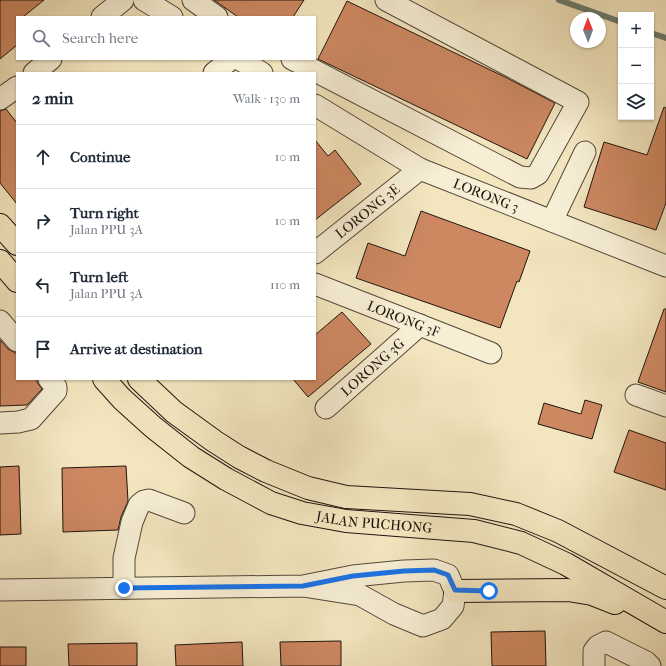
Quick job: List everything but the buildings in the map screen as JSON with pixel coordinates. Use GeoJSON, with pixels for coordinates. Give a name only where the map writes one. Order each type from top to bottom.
{"type":"FeatureCollection","features":[{"type":"Feature","properties":{"kind":"main road"},"geometry":{"type":"LineString","coordinates":[[0,224],[16,243]]}},
{"type":"Feature","properties":{"kind":"main road"},"geometry":{"type":"LineString","coordinates":[[0,261],[16,279]]}},
{"type":"Feature","properties":{"kind":"main road","name":"JALAN PUCHONG"},"geometry":{"type":"LineString","coordinates":[[105,380],[122,399],[148,423],[191,457],[226,479],[271,503],[302,514],[346,521],[474,531],[520,543],[566,564],[666,623]]}},
{"type":"Feature","properties":{"kind":"main road","name":"JALAN PUCHONG"},"geometry":{"type":"LineString","coordinates":[[140,380],[174,412],[214,441],[239,457],[266,471],[308,488],[346,497],[470,504],[516,514],[558,531],[666,588]]}},
{"type":"Feature","properties":{"kind":"main road"},"geometry":{"type":"LineString","coordinates":[[455,590],[568,590],[592,594],[666,623]]}},
{"type":"Feature","properties":{"kind":"street"},"geometry":{"type":"LineString","coordinates":[[103,16],[123,0]]}},
{"type":"Feature","properties":{"kind":"street"},"geometry":{"type":"LineString","coordinates":[[144,0],[170,16]]}},
{"type":"Feature","properties":{"kind":"street"},"geometry":{"type":"LineString","coordinates":[[193,0],[216,16]]}},
{"type":"Feature","properties":{"kind":"street"},"geometry":{"type":"LineString","coordinates":[[294,60],[520,177],[531,178],[538,174],[578,102],[386,0]]}},
{"type":"Feature","properties":{"kind":"street"},"geometry":{"type":"LineString","coordinates":[[35,72],[50,60]]}},
{"type":"Feature","properties":{"kind":"street"},"geometry":{"type":"LineString","coordinates":[[215,72],[230,60]]}},
{"type":"Feature","properties":{"kind":"street"},"geometry":{"type":"LineString","coordinates":[[241,60],[260,72]]}},
{"type":"Feature","properties":{"kind":"street","name":"LORONG 3"},"geometry":{"type":"LineString","coordinates":[[316,106],[420,169],[666,266]]}},
{"type":"Feature","properties":{"kind":"street"},"geometry":{"type":"LineString","coordinates":[[552,221],[585,152]]}},
{"type":"Feature","properties":{"kind":"street","name":"LORONG 3E"},"geometry":{"type":"LineString","coordinates":[[316,252],[420,169]]}},
{"type":"Feature","properties":{"kind":"street","name":"LORONG 3F"},"geometry":{"type":"LineString","coordinates":[[316,284],[491,353]]}},
{"type":"Feature","properties":{"kind":"street"},"geometry":{"type":"LineString","coordinates":[[0,321],[16,340]]}},
{"type":"Feature","properties":{"kind":"street","name":"LORONG 3G"},"geometry":{"type":"LineString","coordinates":[[326,408],[420,325]]}},
{"type":"Feature","properties":{"kind":"street"},"geometry":{"type":"LineString","coordinates":[[0,423],[18,422],[31,419],[56,392],[56,387],[50,380]]}},
{"type":"Feature","properties":{"kind":"street"},"geometry":{"type":"LineString","coordinates":[[636,395],[666,406]]}},
{"type":"Feature","properties":{"kind":"street"},"geometry":{"type":"LineString","coordinates":[[124,588],[124,558],[132,522],[139,505],[144,501],[150,500],[184,513]]}},
{"type":"Feature","properties":{"kind":"street"},"geometry":{"type":"LineString","coordinates":[[0,590],[303,586],[360,595],[394,614],[423,626],[442,619],[450,610],[453,606],[455,590],[448,575],[434,570],[404,571],[353,576],[303,586]]}},
{"type":"Feature","properties":{"kind":"street"},"geometry":{"type":"LineString","coordinates":[[594,666],[594,651],[598,646],[606,642],[646,662],[650,666]]}},
{"type":"Feature","properties":{"kind":"waterway"},"geometry":{"type":"LineString","coordinates":[[559,0],[618,21]]}},
{"type":"Feature","properties":{"kind":"waterway"},"geometry":{"type":"LineString","coordinates":[[654,34],[666,38]]}},
{"type":"Feature","properties":{"kind":"route"},"geometry":{"type":"LineString","coordinates":[[124,588],[303,586],[353,576],[404,571],[434,570],[448,575],[455,590],[489,591]]}}]}
